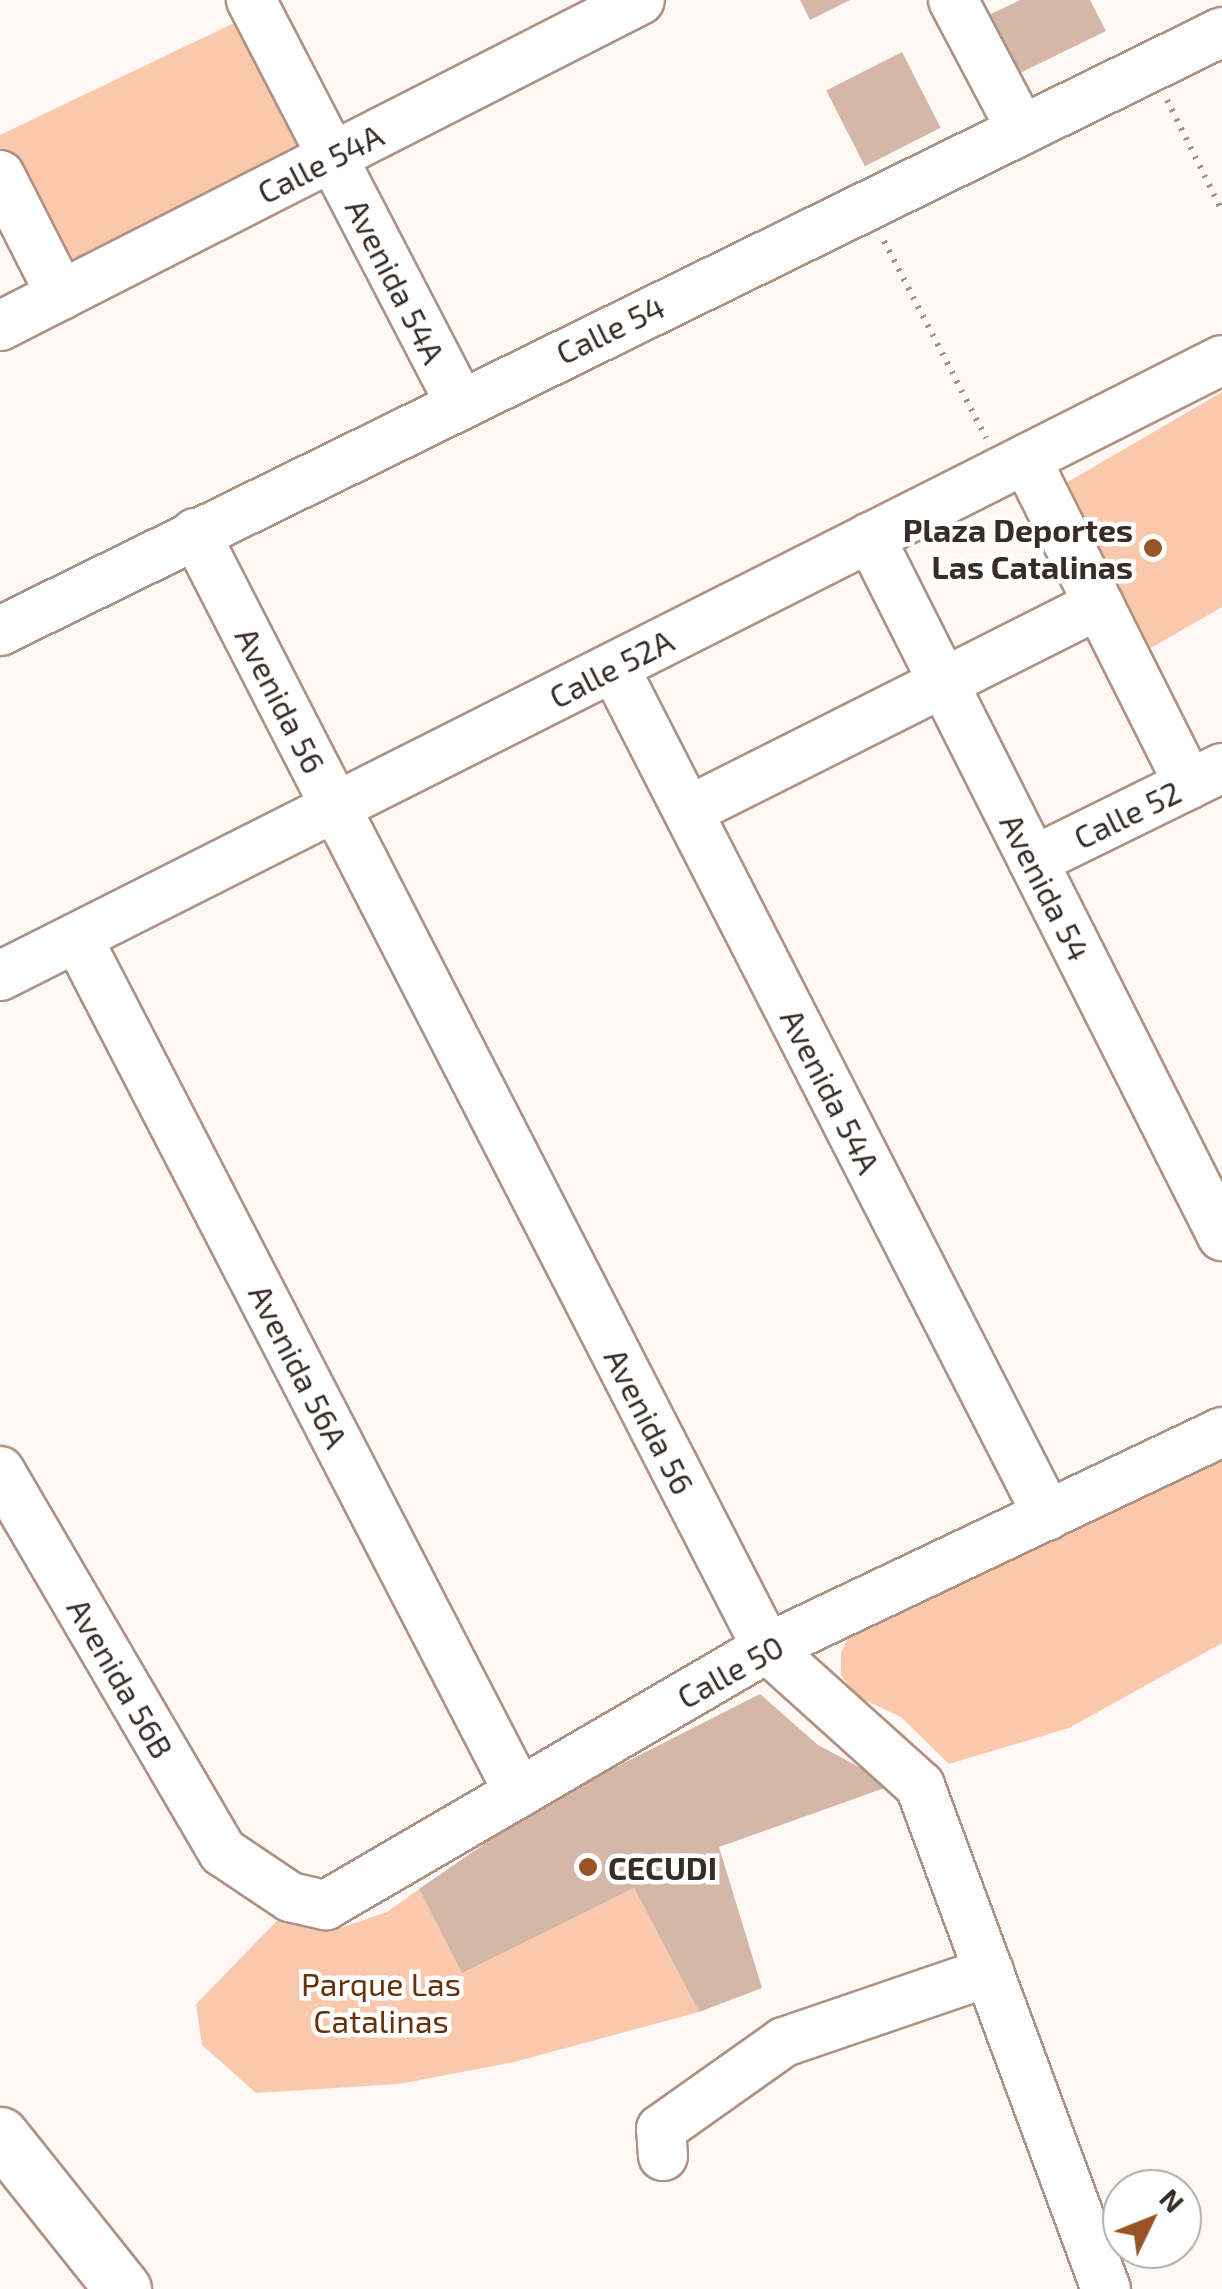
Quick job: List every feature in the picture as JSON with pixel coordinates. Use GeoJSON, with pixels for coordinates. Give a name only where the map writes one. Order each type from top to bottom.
{"type":"FeatureCollection","features":[{"type":"Feature","properties":{"kind":"main road"},"geometry":{"type":"LineString","coordinates":[[9,2165],[122,2289]]}},
{"type":"Feature","properties":{"kind":"street","name":"Avenida 54A"},"geometry":{"type":"LineString","coordinates":[[251,0],[459,402]]}},
{"type":"Feature","properties":{"kind":"street"},"geometry":{"type":"LineString","coordinates":[[953,0],[1021,129]]}},
{"type":"Feature","properties":{"kind":"street","name":"Calle 54A"},"geometry":{"type":"LineString","coordinates":[[0,326],[332,157],[615,6]]}},
{"type":"Feature","properties":{"kind":"street","name":"Calle 54"},"geometry":{"type":"LineString","coordinates":[[0,630],[459,402],[1222,32]]}},
{"type":"Feature","properties":{"kind":"street"},"geometry":{"type":"LineString","coordinates":[[0,174],[61,295]]}},
{"type":"Feature","properties":{"kind":"street","name":"Calle 52A"},"geometry":{"type":"LineString","coordinates":[[0,976],[1222,360]]}},
{"type":"Feature","properties":{"kind":"street"},"geometry":{"type":"LineString","coordinates":[[1014,465],[1205,776]]}},
{"type":"Feature","properties":{"kind":"street","name":"Avenida 56"},"geometry":{"type":"LineString","coordinates":[[195,533],[767,1648],[920,1786],[1106,2289]]}},
{"type":"Feature","properties":{"kind":"street","name":"Avenida 54"},"geometry":{"type":"LineString","coordinates":[[870,537],[1222,1236]]}},
{"type":"Feature","properties":{"kind":"street"},"geometry":{"type":"LineString","coordinates":[[688,811],[946,686],[1099,604]]}},
{"type":"Feature","properties":{"kind":"street","name":"Avenida 54A"},"geometry":{"type":"LineString","coordinates":[[614,667],[1048,1516]]}},
{"type":"Feature","properties":{"kind":"street","name":"Calle 52"},"geometry":{"type":"LineString","coordinates":[[1033,861],[1205,776]]}},
{"type":"Feature","properties":{"kind":"street","name":"Avenida 56A"},"geometry":{"type":"LineString","coordinates":[[78,939],[519,1793]]}},
{"type":"Feature","properties":{"kind":"street","name":"Calle 50"},"geometry":{"type":"LineString","coordinates":[[252,1877],[290,1897],[326,1905],[767,1648],[1222,1432]]}},
{"type":"Feature","properties":{"kind":"street","name":"Avenida 56B"},"geometry":{"type":"LineString","coordinates":[[0,1470],[223,1852],[252,1877]]}},
{"type":"Feature","properties":{"kind":"street"},"geometry":{"type":"LineString","coordinates":[[663,2156],[660,2129],[784,2042],[989,1972]]}},
{"type":"Feature","properties":{"kind":"path"},"geometry":{"type":"LineString","coordinates":[[1150,67],[1222,211]]}},
{"type":"Feature","properties":{"kind":"path"},"geometry":{"type":"LineString","coordinates":[[865,205],[1014,465]]}},
{"type":"Feature","properties":{"kind":"green space"},"geometry":{"type":"Polygon","coordinates":[[[257,12],[332,157],[61,295],[0,175],[0,135],[257,12]]]}},
{"type":"Feature","properties":{"kind":"green space","name":"Plaza Deportes Las Catalinas"},"geometry":{"type":"Polygon","coordinates":[[[1222,392],[1222,607],[1137,656],[1054,490],[1222,392]]]}},
{"type":"Feature","properties":{"kind":"green space"},"geometry":{"type":"Polygon","coordinates":[[[1222,1458],[1222,1643],[1069,1728],[949,1764],[901,1717],[858,1697],[841,1675],[841,1652],[850,1635],[1222,1458]]]}},
{"type":"Feature","properties":{"kind":"green space","name":"Parque Las Catalinas"},"geometry":{"type":"Polygon","coordinates":[[[634,1888],[699,2012],[514,2062],[399,2084],[256,2093],[202,2045],[196,2004],[277,1921],[329,1932],[387,1912],[419,1889],[462,1972],[634,1888]]]}},
{"type":"Feature","properties":{"kind":"building"},"geometry":{"type":"Polygon","coordinates":[[[800,0],[850,0],[810,20],[800,0]]]}},
{"type":"Feature","properties":{"kind":"building"},"geometry":{"type":"Polygon","coordinates":[[[1020,0],[1090,0],[1106,31],[1012,77],[983,18],[1020,0]]]}},
{"type":"Feature","properties":{"kind":"building"},"geometry":{"type":"Polygon","coordinates":[[[902,52],[941,128],[865,166],[826,91],[902,52]]]}},
{"type":"Feature","properties":{"kind":"building","name":"CECUDI"},"geometry":{"type":"Polygon","coordinates":[[[760,1694],[818,1745],[893,1785],[719,1847],[762,1988],[699,2012],[634,1888],[462,1973],[419,1889],[541,1805],[760,1694]]]}},
{"type":"Feature","properties":{"kind":"place","name":"Plaza Deportes Las Catalinas"},"geometry":{"type":"Point","coordinates":[1153,548]}},
{"type":"Feature","properties":{"kind":"place","name":"CECUDI"},"geometry":{"type":"Point","coordinates":[588,1867]}}]}
